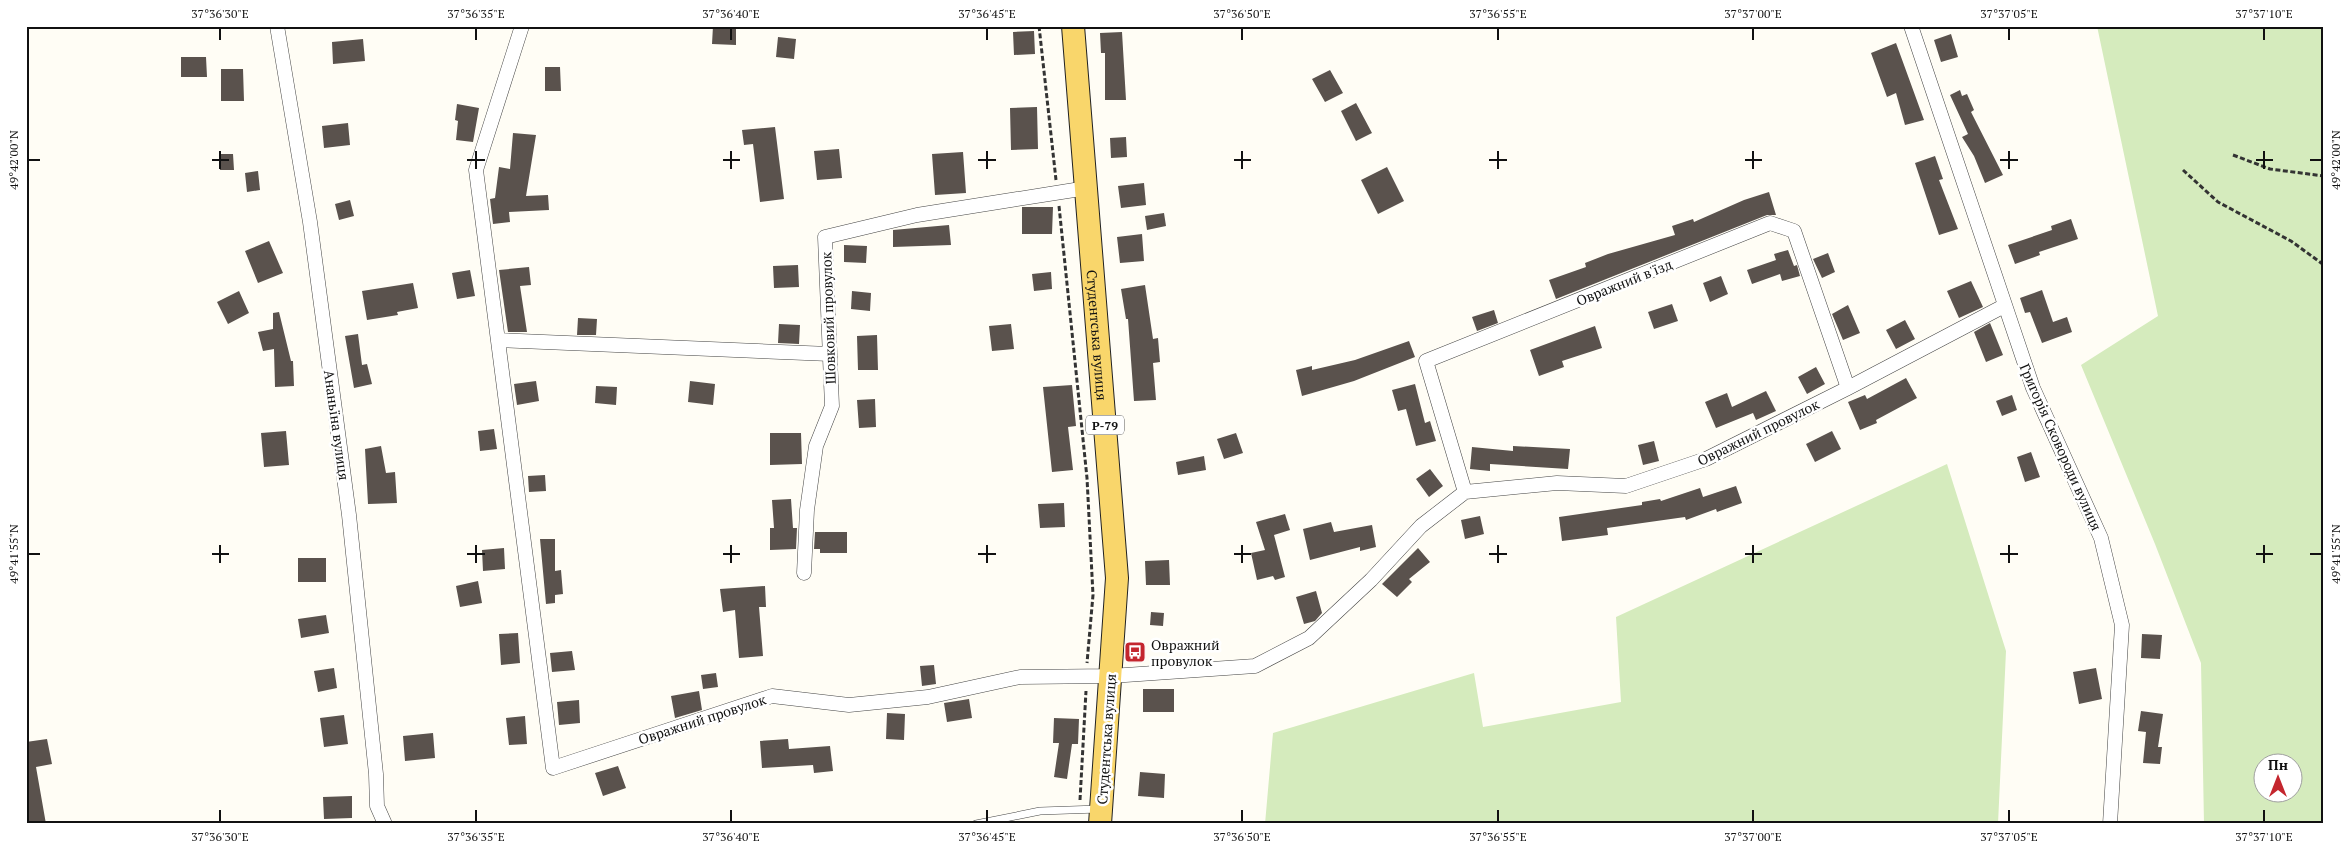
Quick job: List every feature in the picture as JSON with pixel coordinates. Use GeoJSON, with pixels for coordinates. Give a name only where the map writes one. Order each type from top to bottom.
{"type":"FeatureCollection","features":[{"type":"Feature","properties":{"kind":"main road","name":"Студентська вулиця"},"geometry":{"type":"LineString","coordinates":[[1073,26],[1117,578],[1111,676],[1094,814]]}},
{"type":"Feature","properties":{"kind":"street","name":"Ананьїна вулиця"},"geometry":{"type":"LineString","coordinates":[[277,26],[310,222],[349,515],[376,774],[377,806],[385,824]]}},
{"type":"Feature","properties":{"kind":"street"},"geometry":{"type":"LineString","coordinates":[[522,26],[476,170],[498,340],[830,354]]}},
{"type":"Feature","properties":{"kind":"street","name":"Григорія Сковороди вулиця"},"geometry":{"type":"LineString","coordinates":[[1911,26],[2033,388],[2101,538],[2122,625],[2110,824]]}},
{"type":"Feature","properties":{"kind":"street","name":"Шовковий провулок"},"geometry":{"type":"LineString","coordinates":[[804,573],[807,510],[816,446],[832,406],[825,237],[917,215],[1087,188]]}},
{"type":"Feature","properties":{"kind":"street","name":"Овражний в'їзд"},"geometry":{"type":"LineString","coordinates":[[1466,492],[1426,361],[1770,223],[1794,231],[1848,388]]}},
{"type":"Feature","properties":{"kind":"street","name":"Овражний провулок"},"geometry":{"type":"LineString","coordinates":[[498,340],[553,768],[772,696],[849,705],[928,698],[1020,676],[1111,676],[1255,666],[1309,638],[1371,580],[1421,526],[1466,492],[1557,483],[1626,486],[1706,459],[1848,388],[2004,306]]}},
{"type":"Feature","properties":{"kind":"lane"},"geometry":{"type":"LineString","coordinates":[[976,824],[1040,811],[1094,814]]}},
{"type":"Feature","properties":{"kind":"path"},"geometry":{"type":"LineString","coordinates":[[1039,26],[1087,478],[1093,595],[1086,676],[1094,814]]}},
{"type":"Feature","properties":{"kind":"path"},"geometry":{"type":"LineString","coordinates":[[2233,155],[2270,168],[2324,176]]}},
{"type":"Feature","properties":{"kind":"path"},"geometry":{"type":"LineString","coordinates":[[2182,170],[2218,202],[2291,241],[2324,265]]}},
{"type":"Feature","properties":{"kind":"green space"},"geometry":{"type":"Polygon","coordinates":[[[2097,26],[2324,26],[2324,824],[2204,824],[2201,663],[2155,544],[2081,365],[2158,316],[2097,26]]]}},
{"type":"Feature","properties":{"kind":"green space"},"geometry":{"type":"Polygon","coordinates":[[[1947,464],[2006,651],[1998,824],[1265,824],[1273,733],[1474,673],[1483,727],[1621,702],[1616,617],[1947,464]]]}},
{"type":"Feature","properties":{"kind":"building"},"geometry":{"type":"Polygon","coordinates":[[[713,26],[736,26],[736,45],[712,44],[713,26]]]}},
{"type":"Feature","properties":{"kind":"building"},"geometry":{"type":"Polygon","coordinates":[[[1034,31],[1035,54],[1014,55],[1013,32],[1034,31]]]}},
{"type":"Feature","properties":{"kind":"building"},"geometry":{"type":"Polygon","coordinates":[[[1122,32],[1126,100],[1105,100],[1105,53],[1101,53],[1100,33],[1122,32]]]}},
{"type":"Feature","properties":{"kind":"building"},"geometry":{"type":"Polygon","coordinates":[[[1951,34],[1958,57],[1941,62],[1934,40],[1951,34]]]}},
{"type":"Feature","properties":{"kind":"building"},"geometry":{"type":"Polygon","coordinates":[[[778,37],[796,39],[794,59],[776,57],[778,37]]]}},
{"type":"Feature","properties":{"kind":"building"},"geometry":{"type":"Polygon","coordinates":[[[363,39],[365,61],[333,64],[332,42],[363,39]]]}},
{"type":"Feature","properties":{"kind":"building"},"geometry":{"type":"Polygon","coordinates":[[[1896,43],[1924,120],[1905,125],[1896,93],[1887,97],[1871,53],[1896,43]]]}},
{"type":"Feature","properties":{"kind":"building"},"geometry":{"type":"Polygon","coordinates":[[[181,57],[206,57],[207,77],[181,77],[181,57]]]}},
{"type":"Feature","properties":{"kind":"building"},"geometry":{"type":"Polygon","coordinates":[[[545,67],[560,67],[561,91],[545,91],[545,67]]]}},
{"type":"Feature","properties":{"kind":"building"},"geometry":{"type":"Polygon","coordinates":[[[221,69],[243,69],[244,101],[221,101],[221,69]]]}},
{"type":"Feature","properties":{"kind":"building"},"geometry":{"type":"Polygon","coordinates":[[[1330,70],[1343,93],[1325,102],[1312,79],[1330,70]]]}},
{"type":"Feature","properties":{"kind":"building"},"geometry":{"type":"Polygon","coordinates":[[[1960,90],[1962,96],[1967,94],[1974,110],[1971,112],[2003,175],[1985,183],[1974,156],[1962,137],[1968,134],[1950,95],[1960,90]]]}},
{"type":"Feature","properties":{"kind":"building"},"geometry":{"type":"Polygon","coordinates":[[[1356,103],[1372,133],[1356,141],[1341,111],[1356,103]]]}},
{"type":"Feature","properties":{"kind":"building"},"geometry":{"type":"Polygon","coordinates":[[[457,104],[479,108],[473,142],[456,140],[458,121],[455,120],[457,104]]]}},
{"type":"Feature","properties":{"kind":"building"},"geometry":{"type":"Polygon","coordinates":[[[1037,107],[1038,149],[1011,150],[1010,108],[1037,107]]]}},
{"type":"Feature","properties":{"kind":"building"},"geometry":{"type":"Polygon","coordinates":[[[348,123],[350,145],[324,148],[322,126],[348,123]]]}},
{"type":"Feature","properties":{"kind":"building"},"geometry":{"type":"Polygon","coordinates":[[[775,127],[784,199],[760,202],[753,144],[744,145],[742,130],[775,127]]]}},
{"type":"Feature","properties":{"kind":"building"},"geometry":{"type":"Polygon","coordinates":[[[513,133],[536,135],[526,196],[548,195],[549,210],[509,212],[510,222],[493,224],[490,199],[495,198],[499,167],[510,169],[513,133]]]}},
{"type":"Feature","properties":{"kind":"building"},"geometry":{"type":"Polygon","coordinates":[[[1126,137],[1127,157],[1111,158],[1110,138],[1126,137]]]}},
{"type":"Feature","properties":{"kind":"building"},"geometry":{"type":"Polygon","coordinates":[[[839,149],[842,178],[817,180],[814,151],[839,149]]]}},
{"type":"Feature","properties":{"kind":"building"},"geometry":{"type":"Polygon","coordinates":[[[963,152],[966,193],[935,195],[932,154],[963,152]]]}},
{"type":"Feature","properties":{"kind":"building"},"geometry":{"type":"Polygon","coordinates":[[[219,154],[233,154],[234,170],[220,170],[219,154]]]}},
{"type":"Feature","properties":{"kind":"building"},"geometry":{"type":"Polygon","coordinates":[[[1935,156],[1943,179],[1939,180],[1958,229],[1939,235],[1915,163],[1935,156]]]}},
{"type":"Feature","properties":{"kind":"building"},"geometry":{"type":"Polygon","coordinates":[[[1387,167],[1404,201],[1378,214],[1361,180],[1387,167]]]}},
{"type":"Feature","properties":{"kind":"building"},"geometry":{"type":"Polygon","coordinates":[[[258,171],[260,190],[247,192],[245,173],[258,171]]]}},
{"type":"Feature","properties":{"kind":"building"},"geometry":{"type":"Polygon","coordinates":[[[1144,183],[1146,205],[1121,208],[1118,186],[1144,183]]]}},
{"type":"Feature","properties":{"kind":"building"},"geometry":{"type":"Polygon","coordinates":[[[1769,192],[1776,215],[1767,215],[1556,299],[1549,280],[1586,267],[1585,263],[1608,254],[1675,235],[1672,226],[1693,219],[1694,222],[1744,200],[1769,192]]]}},
{"type":"Feature","properties":{"kind":"building"},"geometry":{"type":"Polygon","coordinates":[[[350,200],[354,216],[339,220],[335,204],[350,200]]]}},
{"type":"Feature","properties":{"kind":"building"},"geometry":{"type":"Polygon","coordinates":[[[1022,207],[1053,207],[1052,234],[1022,234],[1022,207]]]}},
{"type":"Feature","properties":{"kind":"building"},"geometry":{"type":"Polygon","coordinates":[[[1164,213],[1166,226],[1147,230],[1145,216],[1164,213]]]}},
{"type":"Feature","properties":{"kind":"building"},"geometry":{"type":"Polygon","coordinates":[[[2071,219],[2078,239],[2039,252],[2040,255],[2015,264],[2008,245],[2052,230],[2051,226],[2071,219]]]}},
{"type":"Feature","properties":{"kind":"building"},"geometry":{"type":"Polygon","coordinates":[[[949,225],[951,245],[893,247],[893,230],[949,225]]]}},
{"type":"Feature","properties":{"kind":"building"},"geometry":{"type":"Polygon","coordinates":[[[1142,234],[1144,261],[1120,263],[1117,237],[1142,234]]]}},
{"type":"Feature","properties":{"kind":"building"},"geometry":{"type":"Polygon","coordinates":[[[269,241],[283,273],[258,283],[245,251],[269,241]]]}},
{"type":"Feature","properties":{"kind":"building"},"geometry":{"type":"Polygon","coordinates":[[[844,245],[867,246],[866,263],[844,262],[844,245]]]}},
{"type":"Feature","properties":{"kind":"building"},"geometry":{"type":"Polygon","coordinates":[[[1788,250],[1794,266],[1797,265],[1800,276],[1782,281],[1780,274],[1752,284],[1747,270],[1776,260],[1774,254],[1788,250]]]}},
{"type":"Feature","properties":{"kind":"building"},"geometry":{"type":"Polygon","coordinates":[[[1828,253],[1835,272],[1822,278],[1813,259],[1828,253]]]}},
{"type":"Feature","properties":{"kind":"building"},"geometry":{"type":"Polygon","coordinates":[[[798,265],[799,287],[774,288],[773,266],[798,265]]]}},
{"type":"Feature","properties":{"kind":"building"},"geometry":{"type":"Polygon","coordinates":[[[529,267],[531,285],[520,286],[527,332],[508,332],[499,270],[529,267]]]}},
{"type":"Feature","properties":{"kind":"building"},"geometry":{"type":"Polygon","coordinates":[[[470,270],[475,296],[457,299],[452,273],[470,270]]]}},
{"type":"Feature","properties":{"kind":"building"},"geometry":{"type":"Polygon","coordinates":[[[1051,272],[1052,289],[1034,291],[1032,274],[1051,272]]]}},
{"type":"Feature","properties":{"kind":"building"},"geometry":{"type":"Polygon","coordinates":[[[1721,276],[1728,294],[1710,302],[1703,283],[1721,276]]]}},
{"type":"Feature","properties":{"kind":"building"},"geometry":{"type":"Polygon","coordinates":[[[1971,281],[1983,307],[1959,318],[1947,291],[1971,281]]]}},
{"type":"Feature","properties":{"kind":"building"},"geometry":{"type":"Polygon","coordinates":[[[413,283],[418,308],[397,312],[398,315],[367,320],[362,291],[413,283]]]}},
{"type":"Feature","properties":{"kind":"building"},"geometry":{"type":"Polygon","coordinates":[[[1145,285],[1153,339],[1158,338],[1160,362],[1153,363],[1156,400],[1134,401],[1128,319],[1126,319],[1121,289],[1145,285]]]}},
{"type":"Feature","properties":{"kind":"building"},"geometry":{"type":"Polygon","coordinates":[[[2042,290],[2053,322],[2067,317],[2072,332],[2042,343],[2030,312],[2025,313],[2020,298],[2042,290]]]}},
{"type":"Feature","properties":{"kind":"building"},"geometry":{"type":"Polygon","coordinates":[[[239,291],[249,313],[228,324],[217,302],[239,291]]]}},
{"type":"Feature","properties":{"kind":"building"},"geometry":{"type":"Polygon","coordinates":[[[852,291],[871,293],[870,311],[851,309],[852,291]]]}},
{"type":"Feature","properties":{"kind":"building"},"geometry":{"type":"Polygon","coordinates":[[[1672,304],[1678,321],[1654,329],[1648,312],[1672,304]]]}},
{"type":"Feature","properties":{"kind":"building"},"geometry":{"type":"Polygon","coordinates":[[[1848,305],[1860,333],[1843,340],[1832,314],[1848,305]]]}},
{"type":"Feature","properties":{"kind":"building"},"geometry":{"type":"Polygon","coordinates":[[[1494,310],[1498,323],[1477,331],[1472,317],[1494,310]]]}},
{"type":"Feature","properties":{"kind":"building"},"geometry":{"type":"Polygon","coordinates":[[[279,312],[291,361],[293,361],[294,386],[275,387],[274,349],[263,351],[258,332],[273,329],[273,313],[279,312]]]}},
{"type":"Feature","properties":{"kind":"building"},"geometry":{"type":"Polygon","coordinates":[[[578,318],[597,319],[596,335],[577,335],[578,318]]]}},
{"type":"Feature","properties":{"kind":"building"},"geometry":{"type":"Polygon","coordinates":[[[1905,320],[1915,339],[1896,349],[1886,330],[1905,320]]]}},
{"type":"Feature","properties":{"kind":"building"},"geometry":{"type":"Polygon","coordinates":[[[1990,323],[2003,355],[1986,362],[1974,332],[1990,323]]]}},
{"type":"Feature","properties":{"kind":"building"},"geometry":{"type":"Polygon","coordinates":[[[779,324],[800,325],[799,344],[778,343],[779,324]]]}},
{"type":"Feature","properties":{"kind":"building"},"geometry":{"type":"Polygon","coordinates":[[[1011,324],[1014,349],[992,351],[989,326],[1011,324]]]}},
{"type":"Feature","properties":{"kind":"building"},"geometry":{"type":"Polygon","coordinates":[[[1595,326],[1602,348],[1562,361],[1564,367],[1539,376],[1530,350],[1595,326]]]}},
{"type":"Feature","properties":{"kind":"building"},"geometry":{"type":"Polygon","coordinates":[[[358,334],[362,365],[367,364],[372,384],[354,388],[345,336],[358,334]]]}},
{"type":"Feature","properties":{"kind":"building"},"geometry":{"type":"Polygon","coordinates":[[[877,335],[878,370],[858,370],[857,336],[877,335]]]}},
{"type":"Feature","properties":{"kind":"building"},"geometry":{"type":"Polygon","coordinates":[[[1409,341],[1415,357],[1354,381],[1302,396],[1296,370],[1312,366],[1312,370],[1355,360],[1409,341]]]}},
{"type":"Feature","properties":{"kind":"building"},"geometry":{"type":"Polygon","coordinates":[[[1816,367],[1825,384],[1807,394],[1798,377],[1816,367]]]}},
{"type":"Feature","properties":{"kind":"building"},"geometry":{"type":"Polygon","coordinates":[[[1906,378],[1917,398],[1876,420],[1877,423],[1860,430],[1848,402],[1865,395],[1867,399],[1906,378]]]}},
{"type":"Feature","properties":{"kind":"building"},"geometry":{"type":"Polygon","coordinates":[[[536,381],[539,401],[517,405],[514,384],[536,381]]]}},
{"type":"Feature","properties":{"kind":"building"},"geometry":{"type":"Polygon","coordinates":[[[690,381],[715,384],[713,405],[688,402],[690,381]]]}},
{"type":"Feature","properties":{"kind":"building"},"geometry":{"type":"Polygon","coordinates":[[[1415,384],[1425,423],[1430,421],[1436,441],[1416,446],[1406,409],[1398,411],[1392,390],[1415,384]]]}},
{"type":"Feature","properties":{"kind":"building"},"geometry":{"type":"Polygon","coordinates":[[[1072,385],[1076,426],[1068,427],[1073,470],[1052,472],[1043,387],[1072,385]]]}},
{"type":"Feature","properties":{"kind":"building"},"geometry":{"type":"Polygon","coordinates":[[[596,386],[617,387],[616,405],[595,403],[596,386]]]}},
{"type":"Feature","properties":{"kind":"building"},"geometry":{"type":"Polygon","coordinates":[[[1766,391],[1776,411],[1756,420],[1753,413],[1716,428],[1705,402],[1727,393],[1732,407],[1766,391]]]}},
{"type":"Feature","properties":{"kind":"building"},"geometry":{"type":"Polygon","coordinates":[[[2012,395],[2017,410],[2002,416],[1996,401],[2012,395]]]}},
{"type":"Feature","properties":{"kind":"building"},"geometry":{"type":"Polygon","coordinates":[[[875,399],[876,427],[859,428],[857,400],[875,399]]]}},
{"type":"Feature","properties":{"kind":"building"},"geometry":{"type":"Polygon","coordinates":[[[494,429],[497,449],[480,451],[478,431],[494,429]]]}},
{"type":"Feature","properties":{"kind":"building"},"geometry":{"type":"Polygon","coordinates":[[[286,431],[289,465],[264,467],[261,433],[286,431]]]}},
{"type":"Feature","properties":{"kind":"building"},"geometry":{"type":"Polygon","coordinates":[[[1832,431],[1841,449],[1815,462],[1806,444],[1832,431]]]}},
{"type":"Feature","properties":{"kind":"building"},"geometry":{"type":"Polygon","coordinates":[[[770,433],[801,433],[802,464],[770,465],[770,433]]]}},
{"type":"Feature","properties":{"kind":"building"},"geometry":{"type":"Polygon","coordinates":[[[1236,433],[1243,453],[1224,459],[1217,439],[1236,433]]]}},
{"type":"Feature","properties":{"kind":"building"},"geometry":{"type":"Polygon","coordinates":[[[1654,441],[1659,461],[1643,465],[1638,445],[1654,441]]]}},
{"type":"Feature","properties":{"kind":"building"},"geometry":{"type":"Polygon","coordinates":[[[381,446],[386,473],[395,472],[397,503],[368,504],[365,449],[381,446]]]}},
{"type":"Feature","properties":{"kind":"building"},"geometry":{"type":"Polygon","coordinates":[[[1513,446],[1570,449],[1568,469],[1490,464],[1490,471],[1470,469],[1472,447],[1513,451],[1513,446]]]}},
{"type":"Feature","properties":{"kind":"building"},"geometry":{"type":"Polygon","coordinates":[[[2031,452],[2040,477],[2025,482],[2017,457],[2031,452]]]}},
{"type":"Feature","properties":{"kind":"building"},"geometry":{"type":"Polygon","coordinates":[[[1204,456],[1206,470],[1178,475],[1176,462],[1204,456]]]}},
{"type":"Feature","properties":{"kind":"building"},"geometry":{"type":"Polygon","coordinates":[[[1430,469],[1443,486],[1429,497],[1416,479],[1430,469]]]}},
{"type":"Feature","properties":{"kind":"building"},"geometry":{"type":"Polygon","coordinates":[[[545,475],[546,491],[529,492],[528,476],[545,475]]]}},
{"type":"Feature","properties":{"kind":"building"},"geometry":{"type":"Polygon","coordinates":[[[1736,486],[1742,503],[1717,512],[1716,509],[1686,520],[1685,517],[1607,528],[1608,535],[1562,541],[1559,517],[1642,505],[1642,502],[1660,499],[1661,501],[1700,488],[1703,497],[1736,486]]]}},
{"type":"Feature","properties":{"kind":"building"},"geometry":{"type":"Polygon","coordinates":[[[791,499],[793,528],[797,528],[796,549],[770,550],[770,528],[774,528],[772,500],[791,499]]]}},
{"type":"Feature","properties":{"kind":"building"},"geometry":{"type":"Polygon","coordinates":[[[1064,503],[1065,527],[1040,528],[1038,504],[1064,503]]]}},
{"type":"Feature","properties":{"kind":"building"},"geometry":{"type":"Polygon","coordinates":[[[1285,514],[1290,530],[1274,535],[1285,577],[1275,580],[1273,576],[1257,580],[1251,553],[1265,550],[1256,522],[1285,514]]]}},
{"type":"Feature","properties":{"kind":"building"},"geometry":{"type":"Polygon","coordinates":[[[1480,516],[1484,534],[1465,539],[1461,520],[1480,516]]]}},
{"type":"Feature","properties":{"kind":"building"},"geometry":{"type":"Polygon","coordinates":[[[1331,522],[1334,532],[1372,525],[1376,547],[1360,551],[1360,547],[1310,560],[1303,529],[1331,522]]]}},
{"type":"Feature","properties":{"kind":"building"},"geometry":{"type":"Polygon","coordinates":[[[815,532],[847,532],[847,553],[820,553],[820,549],[814,549],[815,532]]]}},
{"type":"Feature","properties":{"kind":"building"},"geometry":{"type":"Polygon","coordinates":[[[540,539],[555,539],[555,571],[561,570],[563,594],[555,595],[555,603],[546,604],[540,539]]]}},
{"type":"Feature","properties":{"kind":"building"},"geometry":{"type":"Polygon","coordinates":[[[504,548],[505,569],[483,571],[482,550],[504,548]]]}},
{"type":"Feature","properties":{"kind":"building"},"geometry":{"type":"Polygon","coordinates":[[[1418,548],[1430,562],[1409,579],[1412,582],[1397,597],[1382,584],[1418,548]]]}},
{"type":"Feature","properties":{"kind":"building"},"geometry":{"type":"Polygon","coordinates":[[[298,558],[326,558],[326,582],[298,582],[298,558]]]}},
{"type":"Feature","properties":{"kind":"building"},"geometry":{"type":"Polygon","coordinates":[[[1169,560],[1170,585],[1146,585],[1145,561],[1169,560]]]}},
{"type":"Feature","properties":{"kind":"building"},"geometry":{"type":"Polygon","coordinates":[[[478,581],[482,603],[460,607],[456,586],[478,581]]]}},
{"type":"Feature","properties":{"kind":"building"},"geometry":{"type":"Polygon","coordinates":[[[765,586],[766,607],[759,607],[763,656],[739,658],[735,610],[723,612],[720,589],[765,586]]]}},
{"type":"Feature","properties":{"kind":"building"},"geometry":{"type":"Polygon","coordinates":[[[1316,591],[1322,613],[1315,621],[1304,624],[1296,597],[1316,591]]]}},
{"type":"Feature","properties":{"kind":"building"},"geometry":{"type":"Polygon","coordinates":[[[1151,612],[1164,613],[1163,626],[1150,625],[1151,612]]]}},
{"type":"Feature","properties":{"kind":"building"},"geometry":{"type":"Polygon","coordinates":[[[326,615],[329,633],[301,638],[298,619],[326,615]]]}},
{"type":"Feature","properties":{"kind":"building"},"geometry":{"type":"Polygon","coordinates":[[[518,633],[520,663],[501,665],[499,634],[518,633]]]}},
{"type":"Feature","properties":{"kind":"building"},"geometry":{"type":"Polygon","coordinates":[[[2142,634],[2162,635],[2160,659],[2141,658],[2142,634]]]}},
{"type":"Feature","properties":{"kind":"building"},"geometry":{"type":"Polygon","coordinates":[[[572,651],[575,670],[552,672],[550,653],[572,651]]]}},
{"type":"Feature","properties":{"kind":"building"},"geometry":{"type":"Polygon","coordinates":[[[934,665],[936,684],[922,686],[920,666],[934,665]]]}},
{"type":"Feature","properties":{"kind":"building"},"geometry":{"type":"Polygon","coordinates":[[[334,668],[337,688],[318,692],[314,671],[334,668]]]}},
{"type":"Feature","properties":{"kind":"building"},"geometry":{"type":"Polygon","coordinates":[[[2096,668],[2102,699],[2079,704],[2073,672],[2096,668]]]}},
{"type":"Feature","properties":{"kind":"building"},"geometry":{"type":"Polygon","coordinates":[[[716,673],[718,687],[703,689],[701,675],[716,673]]]}},
{"type":"Feature","properties":{"kind":"building"},"geometry":{"type":"Polygon","coordinates":[[[1143,689],[1174,689],[1174,712],[1143,712],[1143,689]]]}},
{"type":"Feature","properties":{"kind":"building"},"geometry":{"type":"Polygon","coordinates":[[[699,691],[702,710],[675,718],[671,696],[699,691]]]}},
{"type":"Feature","properties":{"kind":"building"},"geometry":{"type":"Polygon","coordinates":[[[969,699],[972,718],[947,722],[944,703],[969,699]]]}},
{"type":"Feature","properties":{"kind":"building"},"geometry":{"type":"Polygon","coordinates":[[[579,700],[580,723],[559,725],[557,702],[579,700]]]}},
{"type":"Feature","properties":{"kind":"building"},"geometry":{"type":"Polygon","coordinates":[[[2141,711],[2163,714],[2158,747],[2162,747],[2160,764],[2143,763],[2146,732],[2138,731],[2141,711]]]}},
{"type":"Feature","properties":{"kind":"building"},"geometry":{"type":"Polygon","coordinates":[[[887,713],[905,714],[904,740],[886,739],[887,713]]]}},
{"type":"Feature","properties":{"kind":"building"},"geometry":{"type":"Polygon","coordinates":[[[344,715],[348,744],[324,747],[320,718],[344,715]]]}},
{"type":"Feature","properties":{"kind":"building"},"geometry":{"type":"Polygon","coordinates":[[[525,716],[527,744],[509,745],[506,718],[525,716]]]}},
{"type":"Feature","properties":{"kind":"building"},"geometry":{"type":"Polygon","coordinates":[[[1054,718],[1079,719],[1078,744],[1072,744],[1067,779],[1054,777],[1059,743],[1053,743],[1054,718]]]}},
{"type":"Feature","properties":{"kind":"building"},"geometry":{"type":"Polygon","coordinates":[[[433,733],[435,758],[405,761],[403,736],[433,733]]]}},
{"type":"Feature","properties":{"kind":"building"},"geometry":{"type":"Polygon","coordinates":[[[47,739],[52,764],[36,767],[46,824],[26,824],[26,742],[47,739]]]}},
{"type":"Feature","properties":{"kind":"building"},"geometry":{"type":"Polygon","coordinates":[[[788,739],[789,749],[830,746],[833,771],[814,773],[813,765],[762,768],[760,741],[788,739]]]}},
{"type":"Feature","properties":{"kind":"building"},"geometry":{"type":"Polygon","coordinates":[[[618,766],[626,788],[603,796],[595,773],[618,766]]]}},
{"type":"Feature","properties":{"kind":"building"},"geometry":{"type":"Polygon","coordinates":[[[1140,772],[1165,774],[1164,798],[1138,796],[1140,772]]]}},
{"type":"Feature","properties":{"kind":"building"},"geometry":{"type":"Polygon","coordinates":[[[352,796],[352,818],[324,819],[323,797],[352,796]]]}},
{"type":"Feature","properties":{"kind":"place","name":"Овражний провулок"},"geometry":{"type":"Point","coordinates":[1135,652]}}]}
